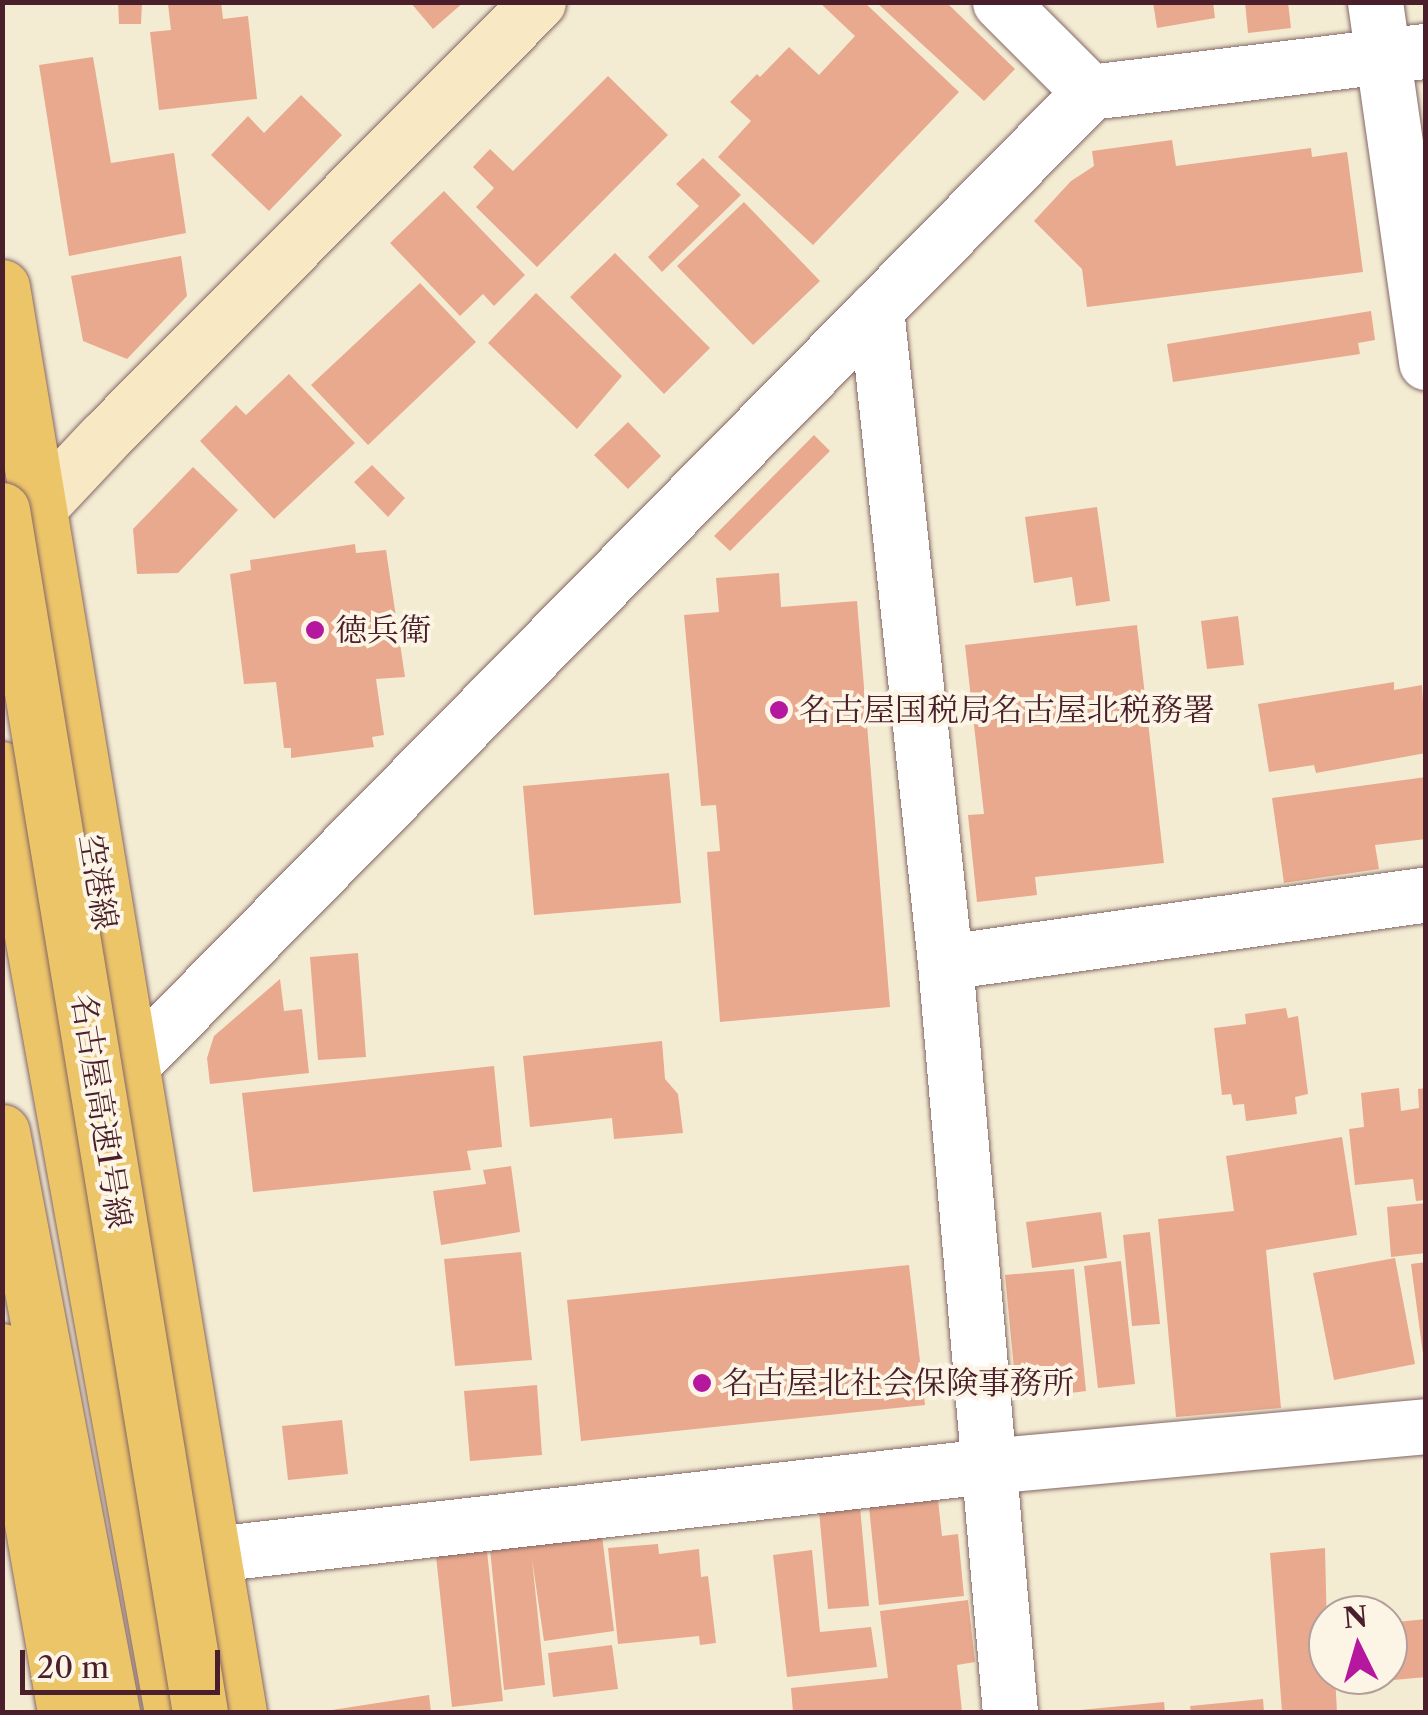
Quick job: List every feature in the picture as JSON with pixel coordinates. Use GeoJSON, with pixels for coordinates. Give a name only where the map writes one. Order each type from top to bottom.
{"type":"FeatureCollection","features":[{"type":"Feature","properties":{"kind":"highway","name":"空港線"},"geometry":{"type":"LineString","coordinates":[[2,287],[14,522],[129,1067],[239,1712]]}},
{"type":"Feature","properties":{"kind":"highway","name":"名古屋高速1号線"},"geometry":{"type":"LineString","coordinates":[[14,522],[200,1712]]}},
{"type":"Feature","properties":{"kind":"highway"},"geometry":{"type":"LineString","coordinates":[[2,769],[172,1712]]}},
{"type":"Feature","properties":{"kind":"highway","name":"名古屋高速1号線"},"geometry":{"type":"LineString","coordinates":[[2,890],[136,1712]]}},
{"type":"Feature","properties":{"kind":"highway"},"geometry":{"type":"LineString","coordinates":[[2,1132],[112,1712]]}},
{"type":"Feature","properties":{"kind":"highway"},"geometry":{"type":"LineString","coordinates":[[2,1350],[18,1537],[65,1712]]}},
{"type":"Feature","properties":{"kind":"street"},"geometry":{"type":"LineString","coordinates":[[14,522],[538,2]]}},
{"type":"Feature","properties":{"kind":"street"},"geometry":{"type":"LineString","coordinates":[[1000,2],[1090,92]]}},
{"type":"Feature","properties":{"kind":"street"},"geometry":{"type":"LineString","coordinates":[[1374,2],[1405,54],[1426,362]]}},
{"type":"Feature","properties":{"kind":"street"},"geometry":{"type":"LineString","coordinates":[[129,1067],[1090,92],[1405,54]]}},
{"type":"Feature","properties":{"kind":"street"},"geometry":{"type":"LineString","coordinates":[[876,309],[945,962],[1010,1712]]}},
{"type":"Feature","properties":{"kind":"street"},"geometry":{"type":"LineString","coordinates":[[945,962],[1426,894]]}},
{"type":"Feature","properties":{"kind":"street"},"geometry":{"type":"LineString","coordinates":[[213,1554],[987,1466],[1426,1426]]}},
{"type":"Feature","properties":{"kind":"building"},"geometry":{"type":"Polygon","coordinates":[[[118,2],[142,2],[141,24],[119,24],[118,2]]]}},
{"type":"Feature","properties":{"kind":"building"},"geometry":{"type":"Polygon","coordinates":[[[221,2],[223,19],[248,16],[257,99],[159,110],[150,32],[171,30],[168,4],[221,2]]]}},
{"type":"Feature","properties":{"kind":"building"},"geometry":{"type":"Polygon","coordinates":[[[410,2],[464,2],[433,29],[410,2]]]}},
{"type":"Feature","properties":{"kind":"building"},"geometry":{"type":"Polygon","coordinates":[[[819,2],[864,2],[959,92],[813,245],[718,157],[751,121],[730,102],[757,74],[760,77],[789,47],[819,75],[855,36],[819,2]]]}},
{"type":"Feature","properties":{"kind":"building"},"geometry":{"type":"Polygon","coordinates":[[[876,2],[946,2],[1015,69],[984,101],[876,2]]]}},
{"type":"Feature","properties":{"kind":"building"},"geometry":{"type":"Polygon","coordinates":[[[1153,2],[1213,2],[1215,18],[1157,28],[1153,2]]]}},
{"type":"Feature","properties":{"kind":"building"},"geometry":{"type":"Polygon","coordinates":[[[1245,2],[1288,2],[1291,28],[1248,33],[1245,2]]]}},
{"type":"Feature","properties":{"kind":"building"},"geometry":{"type":"Polygon","coordinates":[[[93,57],[111,163],[174,153],[186,233],[69,256],[39,65],[93,57]]]}},
{"type":"Feature","properties":{"kind":"building"},"geometry":{"type":"Polygon","coordinates":[[[608,76],[668,135],[537,267],[476,207],[494,188],[473,167],[490,149],[513,171],[608,76]]]}},
{"type":"Feature","properties":{"kind":"building"},"geometry":{"type":"Polygon","coordinates":[[[301,95],[342,135],[269,211],[211,155],[248,116],[264,133],[301,95]]]}},
{"type":"Feature","properties":{"kind":"building"},"geometry":{"type":"Polygon","coordinates":[[[1172,140],[1176,166],[1311,148],[1312,157],[1347,152],[1363,272],[1087,307],[1082,269],[1034,221],[1071,181],[1094,166],[1092,151],[1172,140]]]}},
{"type":"Feature","properties":{"kind":"building"},"geometry":{"type":"Polygon","coordinates":[[[703,158],[741,195],[662,272],[648,257],[699,206],[676,184],[703,158]]]}},
{"type":"Feature","properties":{"kind":"building"},"geometry":{"type":"Polygon","coordinates":[[[444,191],[525,275],[494,306],[483,294],[460,316],[390,243],[444,191]]]}},
{"type":"Feature","properties":{"kind":"building"},"geometry":{"type":"Polygon","coordinates":[[[744,202],[820,281],[753,345],[677,266],[744,202]]]}},
{"type":"Feature","properties":{"kind":"building"},"geometry":{"type":"Polygon","coordinates":[[[615,253],[710,348],[664,394],[570,297],[615,253]]]}},
{"type":"Feature","properties":{"kind":"building"},"geometry":{"type":"Polygon","coordinates":[[[181,256],[187,296],[127,359],[83,341],[71,276],[181,256]]]}},
{"type":"Feature","properties":{"kind":"building"},"geometry":{"type":"Polygon","coordinates":[[[420,283],[476,342],[368,445],[311,385],[420,283]]]}},
{"type":"Feature","properties":{"kind":"building"},"geometry":{"type":"Polygon","coordinates":[[[536,293],[622,376],[577,429],[488,343],[536,293]]]}},
{"type":"Feature","properties":{"kind":"building"},"geometry":{"type":"Polygon","coordinates":[[[1371,311],[1375,340],[1358,343],[1360,354],[1173,382],[1167,344],[1371,311]]]}},
{"type":"Feature","properties":{"kind":"building"},"geometry":{"type":"Polygon","coordinates":[[[289,374],[355,443],[274,519],[200,441],[236,405],[246,415],[289,374]]]}},
{"type":"Feature","properties":{"kind":"building"},"geometry":{"type":"Polygon","coordinates":[[[628,422],[661,456],[628,489],[594,455],[628,422]]]}},
{"type":"Feature","properties":{"kind":"building"},"geometry":{"type":"Polygon","coordinates":[[[814,435],[830,451],[730,551],[714,536],[814,435]]]}},
{"type":"Feature","properties":{"kind":"building"},"geometry":{"type":"Polygon","coordinates":[[[372,465],[405,498],[388,517],[354,482],[372,465]]]}},
{"type":"Feature","properties":{"kind":"building"},"geometry":{"type":"Polygon","coordinates":[[[193,467],[238,510],[178,573],[137,574],[133,529],[193,467]]]}},
{"type":"Feature","properties":{"kind":"building"},"geometry":{"type":"Polygon","coordinates":[[[1097,507],[1110,601],[1076,606],[1072,577],[1034,583],[1025,517],[1097,507]]]}},
{"type":"Feature","properties":{"kind":"building"},"geometry":{"type":"Polygon","coordinates":[[[355,544],[356,553],[386,550],[405,677],[376,679],[384,735],[372,737],[374,747],[291,758],[291,748],[284,748],[276,682],[244,684],[230,574],[251,570],[250,560],[355,544]]]}},
{"type":"Feature","properties":{"kind":"building","name":"名古屋国税局名古屋北税務署"},"geometry":{"type":"Polygon","coordinates":[[[779,573],[781,607],[857,601],[890,1007],[720,1022],[707,852],[720,851],[716,805],[701,806],[684,615],[719,612],[716,578],[779,573]]]}},
{"type":"Feature","properties":{"kind":"building"},"geometry":{"type":"Polygon","coordinates":[[[1238,616],[1244,665],[1207,669],[1201,621],[1238,616]]]}},
{"type":"Feature","properties":{"kind":"building"},"geometry":{"type":"Polygon","coordinates":[[[1137,625],[1164,863],[1035,877],[1037,895],[977,902],[968,815],[984,814],[965,645],[1137,625]]]}},
{"type":"Feature","properties":{"kind":"building"},"geometry":{"type":"Polygon","coordinates":[[[1394,682],[1394,690],[1422,685],[1426,753],[1316,773],[1314,765],[1269,772],[1258,704],[1394,682]]]}},
{"type":"Feature","properties":{"kind":"building"},"geometry":{"type":"Polygon","coordinates":[[[669,773],[681,903],[534,915],[523,786],[669,773]]]}},
{"type":"Feature","properties":{"kind":"building"},"geometry":{"type":"Polygon","coordinates":[[[1426,777],[1426,839],[1375,845],[1379,869],[1284,883],[1272,798],[1426,777]]]}},
{"type":"Feature","properties":{"kind":"building"},"geometry":{"type":"Polygon","coordinates":[[[358,953],[366,1057],[318,1060],[310,957],[358,953]]]}},
{"type":"Feature","properties":{"kind":"building"},"geometry":{"type":"Polygon","coordinates":[[[280,979],[284,1011],[302,1009],[309,1073],[210,1084],[207,1058],[214,1036],[280,979]]]}},
{"type":"Feature","properties":{"kind":"building"},"geometry":{"type":"Polygon","coordinates":[[[1286,1008],[1288,1018],[1298,1016],[1308,1094],[1295,1097],[1297,1114],[1246,1121],[1244,1104],[1233,1105],[1231,1094],[1222,1095],[1214,1028],[1246,1024],[1245,1014],[1286,1008]]]}},
{"type":"Feature","properties":{"kind":"building"},"geometry":{"type":"Polygon","coordinates":[[[662,1041],[665,1079],[678,1094],[683,1133],[614,1139],[612,1118],[530,1127],[523,1056],[662,1041]]]}},
{"type":"Feature","properties":{"kind":"building"},"geometry":{"type":"Polygon","coordinates":[[[494,1066],[502,1147],[467,1151],[471,1170],[253,1192],[242,1093],[494,1066]]]}},
{"type":"Feature","properties":{"kind":"building"},"geometry":{"type":"Polygon","coordinates":[[[1399,1088],[1401,1111],[1419,1108],[1418,1089],[1426,1088],[1426,1200],[1416,1201],[1413,1179],[1355,1185],[1349,1129],[1364,1127],[1361,1093],[1399,1088]]]}},
{"type":"Feature","properties":{"kind":"building"},"geometry":{"type":"Polygon","coordinates":[[[1342,1137],[1357,1235],[1266,1250],[1281,1408],[1176,1417],[1158,1219],[1234,1211],[1226,1156],[1342,1137]]]}},
{"type":"Feature","properties":{"kind":"building"},"geometry":{"type":"Polygon","coordinates":[[[511,1166],[520,1232],[441,1245],[433,1191],[486,1184],[483,1170],[511,1166]]]}},
{"type":"Feature","properties":{"kind":"building"},"geometry":{"type":"Polygon","coordinates":[[[1426,1203],[1426,1253],[1391,1257],[1387,1207],[1426,1203]]]}},
{"type":"Feature","properties":{"kind":"building"},"geometry":{"type":"Polygon","coordinates":[[[1101,1212],[1107,1258],[1032,1268],[1026,1222],[1101,1212]]]}},
{"type":"Feature","properties":{"kind":"building"},"geometry":{"type":"Polygon","coordinates":[[[1150,1232],[1160,1324],[1132,1326],[1123,1235],[1150,1232]]]}},
{"type":"Feature","properties":{"kind":"building"},"geometry":{"type":"Polygon","coordinates":[[[521,1252],[532,1360],[455,1366],[444,1259],[521,1252]]]}},
{"type":"Feature","properties":{"kind":"building"},"geometry":{"type":"Polygon","coordinates":[[[1395,1258],[1415,1364],[1334,1380],[1313,1273],[1395,1258]]]}},
{"type":"Feature","properties":{"kind":"building"},"geometry":{"type":"Polygon","coordinates":[[[1121,1261],[1135,1384],[1098,1388],[1084,1266],[1121,1261]]]}},
{"type":"Feature","properties":{"kind":"building"},"geometry":{"type":"Polygon","coordinates":[[[1426,1262],[1426,1354],[1423,1354],[1411,1264],[1426,1262]]]}},
{"type":"Feature","properties":{"kind":"building"},"geometry":{"type":"Polygon","coordinates":[[[909,1265],[925,1405],[581,1441],[567,1300],[909,1265]]]}},
{"type":"Feature","properties":{"kind":"building"},"geometry":{"type":"Polygon","coordinates":[[[1074,1269],[1086,1391],[1055,1395],[1054,1385],[1016,1390],[1005,1275],[1074,1269]]]}},
{"type":"Feature","properties":{"kind":"building"},"geometry":{"type":"Polygon","coordinates":[[[537,1385],[542,1455],[470,1461],[464,1391],[537,1385]]]}},
{"type":"Feature","properties":{"kind":"building"},"geometry":{"type":"Polygon","coordinates":[[[342,1420],[348,1474],[288,1480],[282,1426],[342,1420]]]}},
{"type":"Feature","properties":{"kind":"building"},"geometry":{"type":"Polygon","coordinates":[[[938,1500],[942,1536],[958,1534],[964,1596],[879,1605],[869,1507],[938,1500]]]}},
{"type":"Feature","properties":{"kind":"building"},"geometry":{"type":"Polygon","coordinates":[[[860,1507],[869,1606],[828,1609],[819,1511],[860,1507]]]}},
{"type":"Feature","properties":{"kind":"building"},"geometry":{"type":"Polygon","coordinates":[[[602,1536],[614,1631],[544,1641],[532,1559],[545,1685],[504,1690],[490,1549],[602,1536]]]}},
{"type":"Feature","properties":{"kind":"building"},"geometry":{"type":"Polygon","coordinates":[[[658,1544],[659,1554],[699,1549],[701,1577],[708,1576],[716,1643],[700,1645],[699,1636],[618,1644],[608,1548],[658,1544]]]}},
{"type":"Feature","properties":{"kind":"building"},"geometry":{"type":"Polygon","coordinates":[[[1325,1548],[1326,1595],[1308,1595],[1308,1695],[1336,1695],[1337,1712],[1282,1712],[1270,1553],[1325,1548]]]}},
{"type":"Feature","properties":{"kind":"building"},"geometry":{"type":"Polygon","coordinates":[[[812,1550],[820,1632],[871,1627],[877,1667],[787,1677],[773,1555],[812,1550]]]}},
{"type":"Feature","properties":{"kind":"building"},"geometry":{"type":"Polygon","coordinates":[[[487,1551],[503,1701],[452,1707],[436,1556],[487,1551]]]}},
{"type":"Feature","properties":{"kind":"building"},"geometry":{"type":"Polygon","coordinates":[[[968,1600],[975,1662],[957,1665],[962,1712],[793,1712],[791,1688],[888,1678],[880,1611],[968,1600]]]}},
{"type":"Feature","properties":{"kind":"building"},"geometry":{"type":"Polygon","coordinates":[[[1426,1619],[1426,1677],[1408,1679],[1408,1621],[1426,1619]]]}},
{"type":"Feature","properties":{"kind":"building"},"geometry":{"type":"Polygon","coordinates":[[[612,1645],[618,1689],[553,1697],[548,1653],[612,1645]]]}},
{"type":"Feature","properties":{"kind":"building"},"geometry":{"type":"Polygon","coordinates":[[[429,1695],[431,1712],[332,1712],[332,1710],[429,1695]]]}},
{"type":"Feature","properties":{"kind":"building"},"geometry":{"type":"Polygon","coordinates":[[[1263,1699],[1264,1712],[1191,1712],[1190,1706],[1263,1699]]]}},
{"type":"Feature","properties":{"kind":"building"},"geometry":{"type":"Polygon","coordinates":[[[1164,1702],[1165,1712],[1080,1712],[1080,1710],[1164,1702]]]}},
{"type":"Feature","properties":{"kind":"place","name":"徳兵衛"},"geometry":{"type":"Point","coordinates":[315,630]}},
{"type":"Feature","properties":{"kind":"place","name":"名古屋国税局名古屋北税務署"},"geometry":{"type":"Point","coordinates":[779,710]}},
{"type":"Feature","properties":{"kind":"place","name":"名古屋北社会保険事務所"},"geometry":{"type":"Point","coordinates":[702,1383]}}]}
